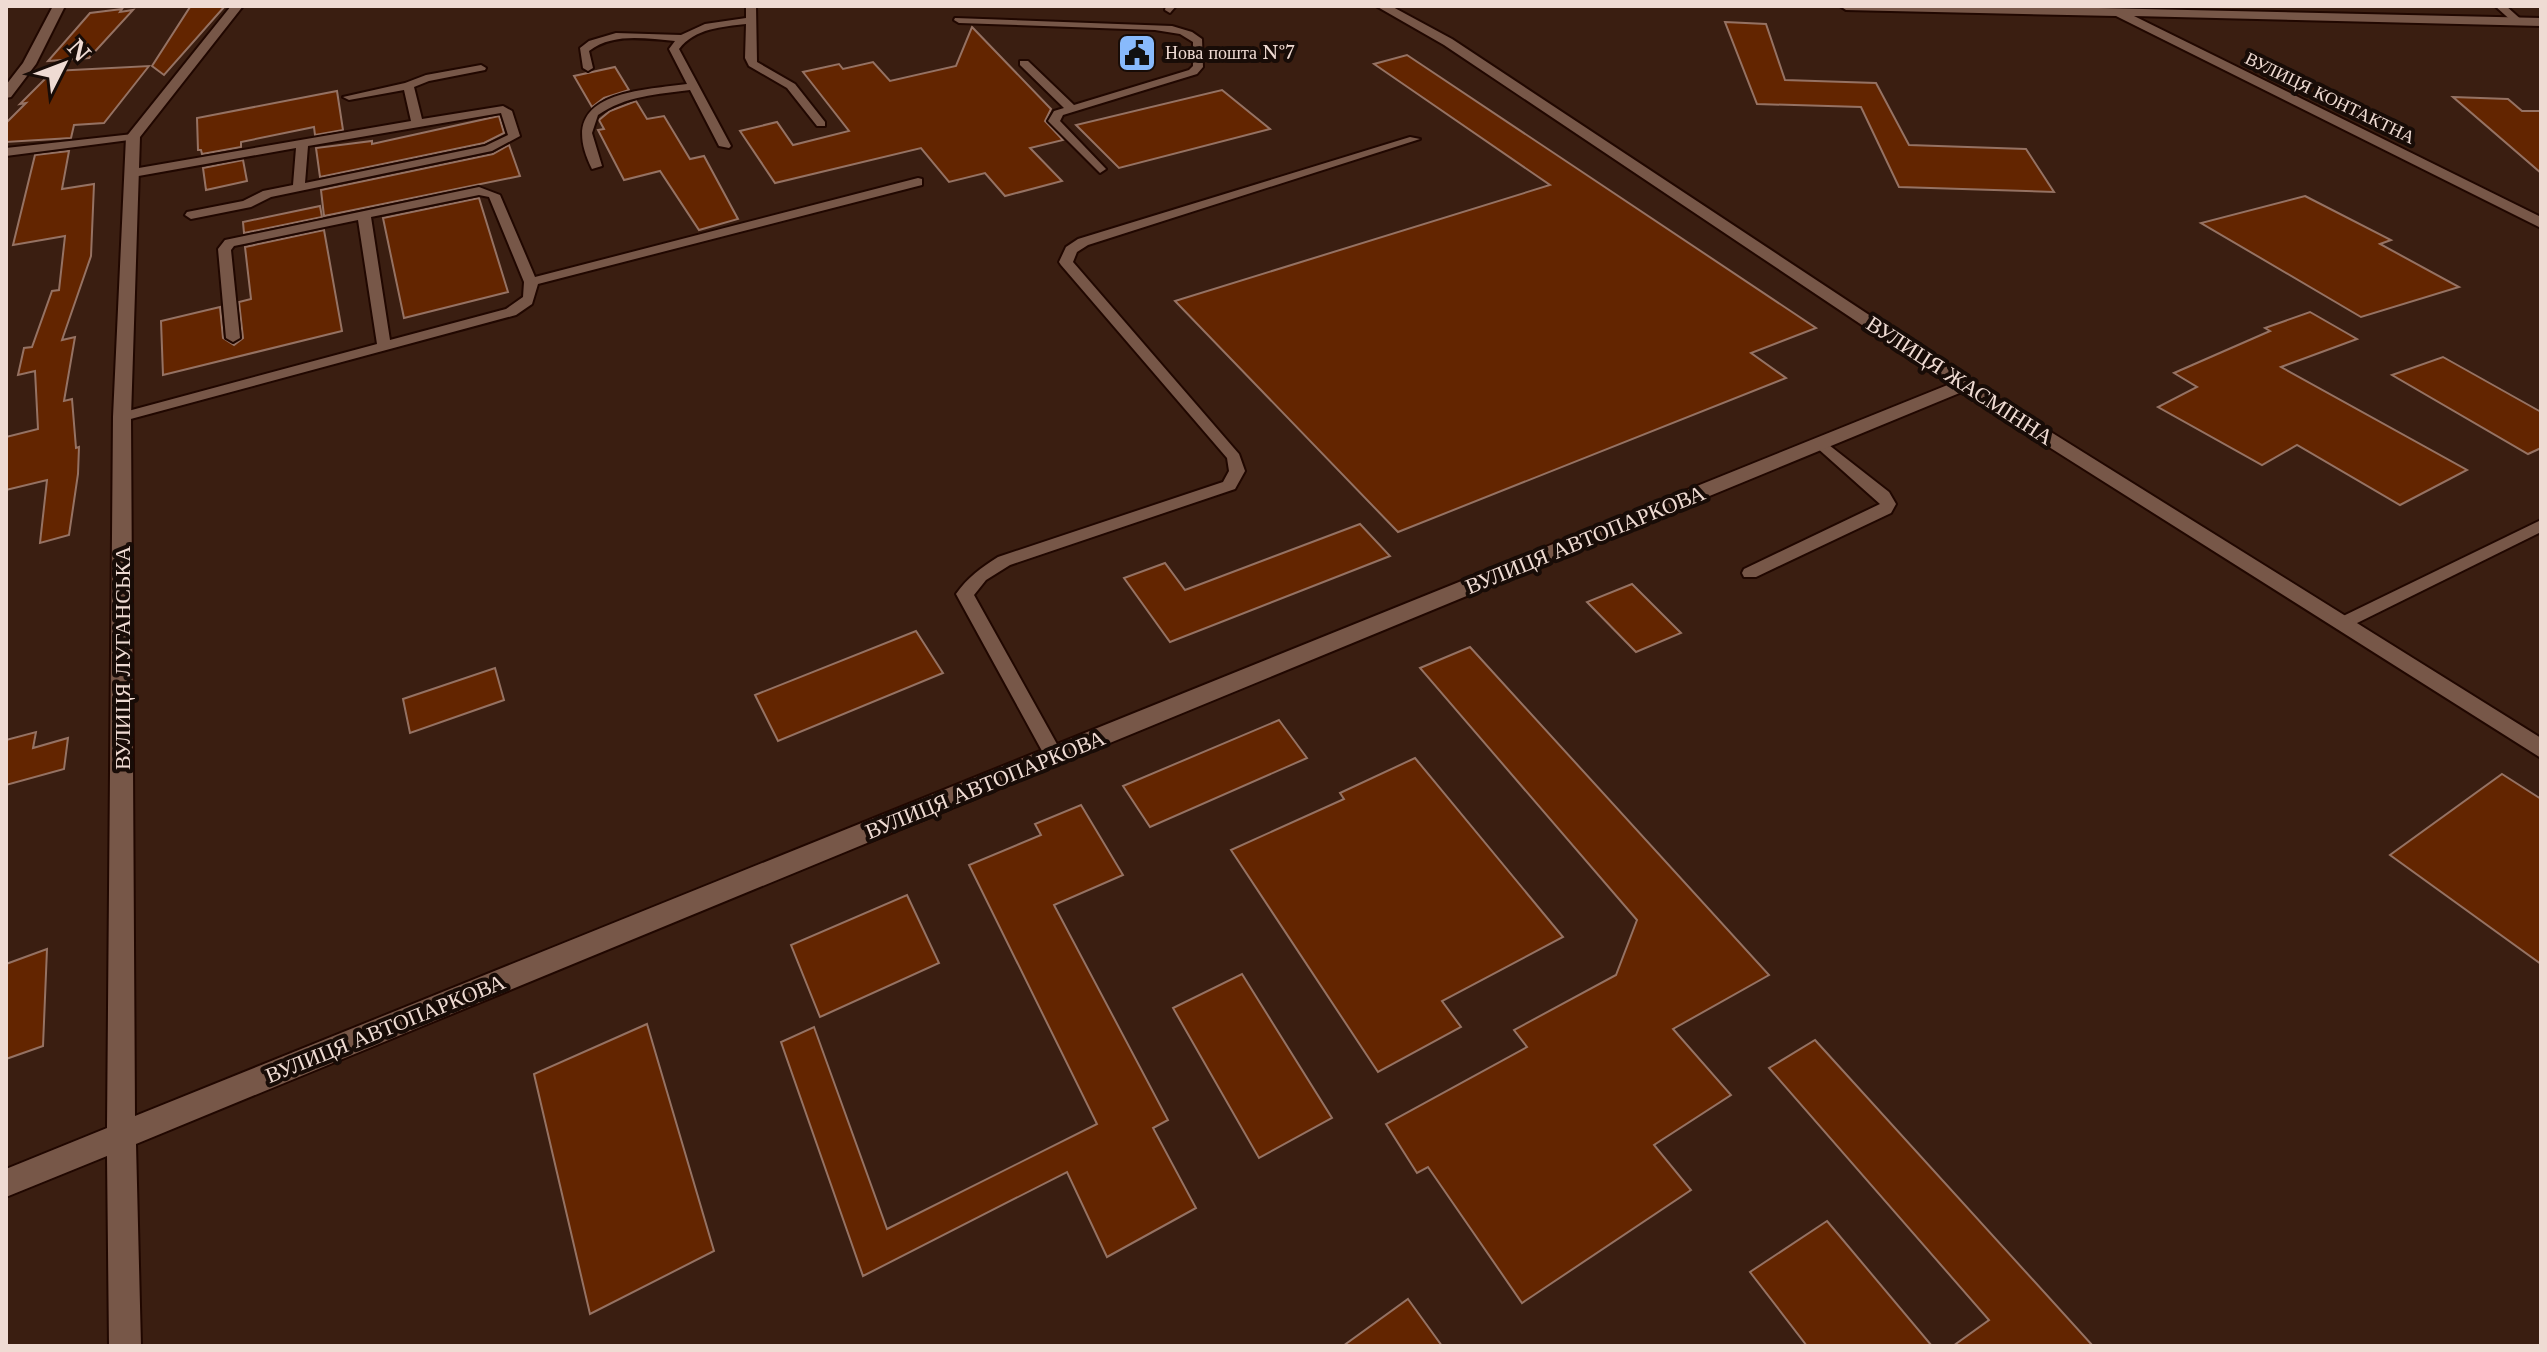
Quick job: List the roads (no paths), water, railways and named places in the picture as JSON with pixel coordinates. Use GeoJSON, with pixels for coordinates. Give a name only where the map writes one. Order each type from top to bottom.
{"type":"FeatureCollection","features":[{"type":"Feature","properties":{"kind":"street"},"geometry":{"type":"LineString","coordinates":[[6,94],[29,64],[59,6]]}},
{"type":"Feature","properties":{"kind":"street"},"geometry":{"type":"LineString","coordinates":[[133,137],[237,6]]}},
{"type":"Feature","properties":{"kind":"street","name":"ВУЛИЦЯ ЖАСМІННА"},"geometry":{"type":"LineString","coordinates":[[1382,6],[1448,42],[1963,385],[2541,749]]}},
{"type":"Feature","properties":{"kind":"street"},"geometry":{"type":"LineString","coordinates":[[1846,6],[2109,9],[2540,23]]}},
{"type":"Feature","properties":{"kind":"street","name":"ВУЛИЦЯ КОНТАКТНА"},"geometry":{"type":"LineString","coordinates":[[2109,9],[2541,223]]}},
{"type":"Feature","properties":{"kind":"street","name":"ВУЛИЦЯ ЛУГАНСЬКА"},"geometry":{"type":"LineString","coordinates":[[125,1346],[121,1136],[122,417],[133,137]]}},
{"type":"Feature","properties":{"kind":"street","name":"ВУЛИЦЯ АВТОПАРКОВА"},"geometry":{"type":"LineString","coordinates":[[6,1183],[1963,385]]}},
{"type":"Feature","properties":{"kind":"lane"},"geometry":{"type":"LineString","coordinates":[[751,6],[750,58],[753,64],[791,86],[821,124]]}},
{"type":"Feature","properties":{"kind":"lane"},"geometry":{"type":"LineString","coordinates":[[2500,6],[2519,22]]}},
{"type":"Feature","properties":{"kind":"lane"},"geometry":{"type":"LineString","coordinates":[[959,20],[1034,18],[1155,27],[1177,29],[1191,34],[1198,41],[1198,67],[1193,72],[1058,113],[1054,121],[1100,169]]}},
{"type":"Feature","properties":{"kind":"lane"},"geometry":{"type":"LineString","coordinates":[[588,68],[584,50],[596,40],[680,38],[697,31],[752,20]]}},
{"type":"Feature","properties":{"kind":"lane"},"geometry":{"type":"LineString","coordinates":[[680,38],[674,49],[725,146]]}},
{"type":"Feature","properties":{"kind":"lane"},"geometry":{"type":"LineString","coordinates":[[1024,63],[1071,108]]}},
{"type":"Feature","properties":{"kind":"lane"},"geometry":{"type":"LineString","coordinates":[[349,97],[481,68]]}},
{"type":"Feature","properties":{"kind":"lane"},"geometry":{"type":"LineString","coordinates":[[408,86],[417,123]]}},
{"type":"Feature","properties":{"kind":"lane"},"geometry":{"type":"LineString","coordinates":[[596,166],[587,139],[588,122],[594,115],[628,97],[693,86]]}},
{"type":"Feature","properties":{"kind":"lane"},"geometry":{"type":"LineString","coordinates":[[133,173],[503,109],[508,113],[514,136],[488,149],[299,187],[263,195],[247,204],[191,215]]}},
{"type":"Feature","properties":{"kind":"lane"},"geometry":{"type":"LineString","coordinates":[[6,152],[133,137]]}},
{"type":"Feature","properties":{"kind":"lane"},"geometry":{"type":"LineString","coordinates":[[1054,755],[965,594],[980,576],[1004,561],[1229,485],[1237,471],[1234,457],[1066,262],[1071,250],[1083,242],[1414,139]]}},
{"type":"Feature","properties":{"kind":"lane"},"geometry":{"type":"LineString","coordinates":[[299,187],[302,143]]}},
{"type":"Feature","properties":{"kind":"lane"},"geometry":{"type":"LineString","coordinates":[[531,282],[918,182]]}},
{"type":"Feature","properties":{"kind":"lane"},"geometry":{"type":"LineString","coordinates":[[122,417],[511,312],[527,304],[532,294],[531,282],[494,195],[490,191],[479,191],[239,240],[224,249],[233,338]]}},
{"type":"Feature","properties":{"kind":"lane"},"geometry":{"type":"LineString","coordinates":[[364,215],[384,347]]}},
{"type":"Feature","properties":{"kind":"lane"},"geometry":{"type":"LineString","coordinates":[[236,369],[238,386]]}},
{"type":"Feature","properties":{"kind":"lane"},"geometry":{"type":"LineString","coordinates":[[1750,573],[1885,509],[1888,504],[1883,496],[1820,443]]}},
{"type":"Feature","properties":{"kind":"lane"},"geometry":{"type":"LineString","coordinates":[[2343,623],[2541,525]]}},
{"type":"Feature","properties":{"kind":"place","name":"Нова пошта №7"},"geometry":{"type":"Point","coordinates":[1137,53]}}]}
